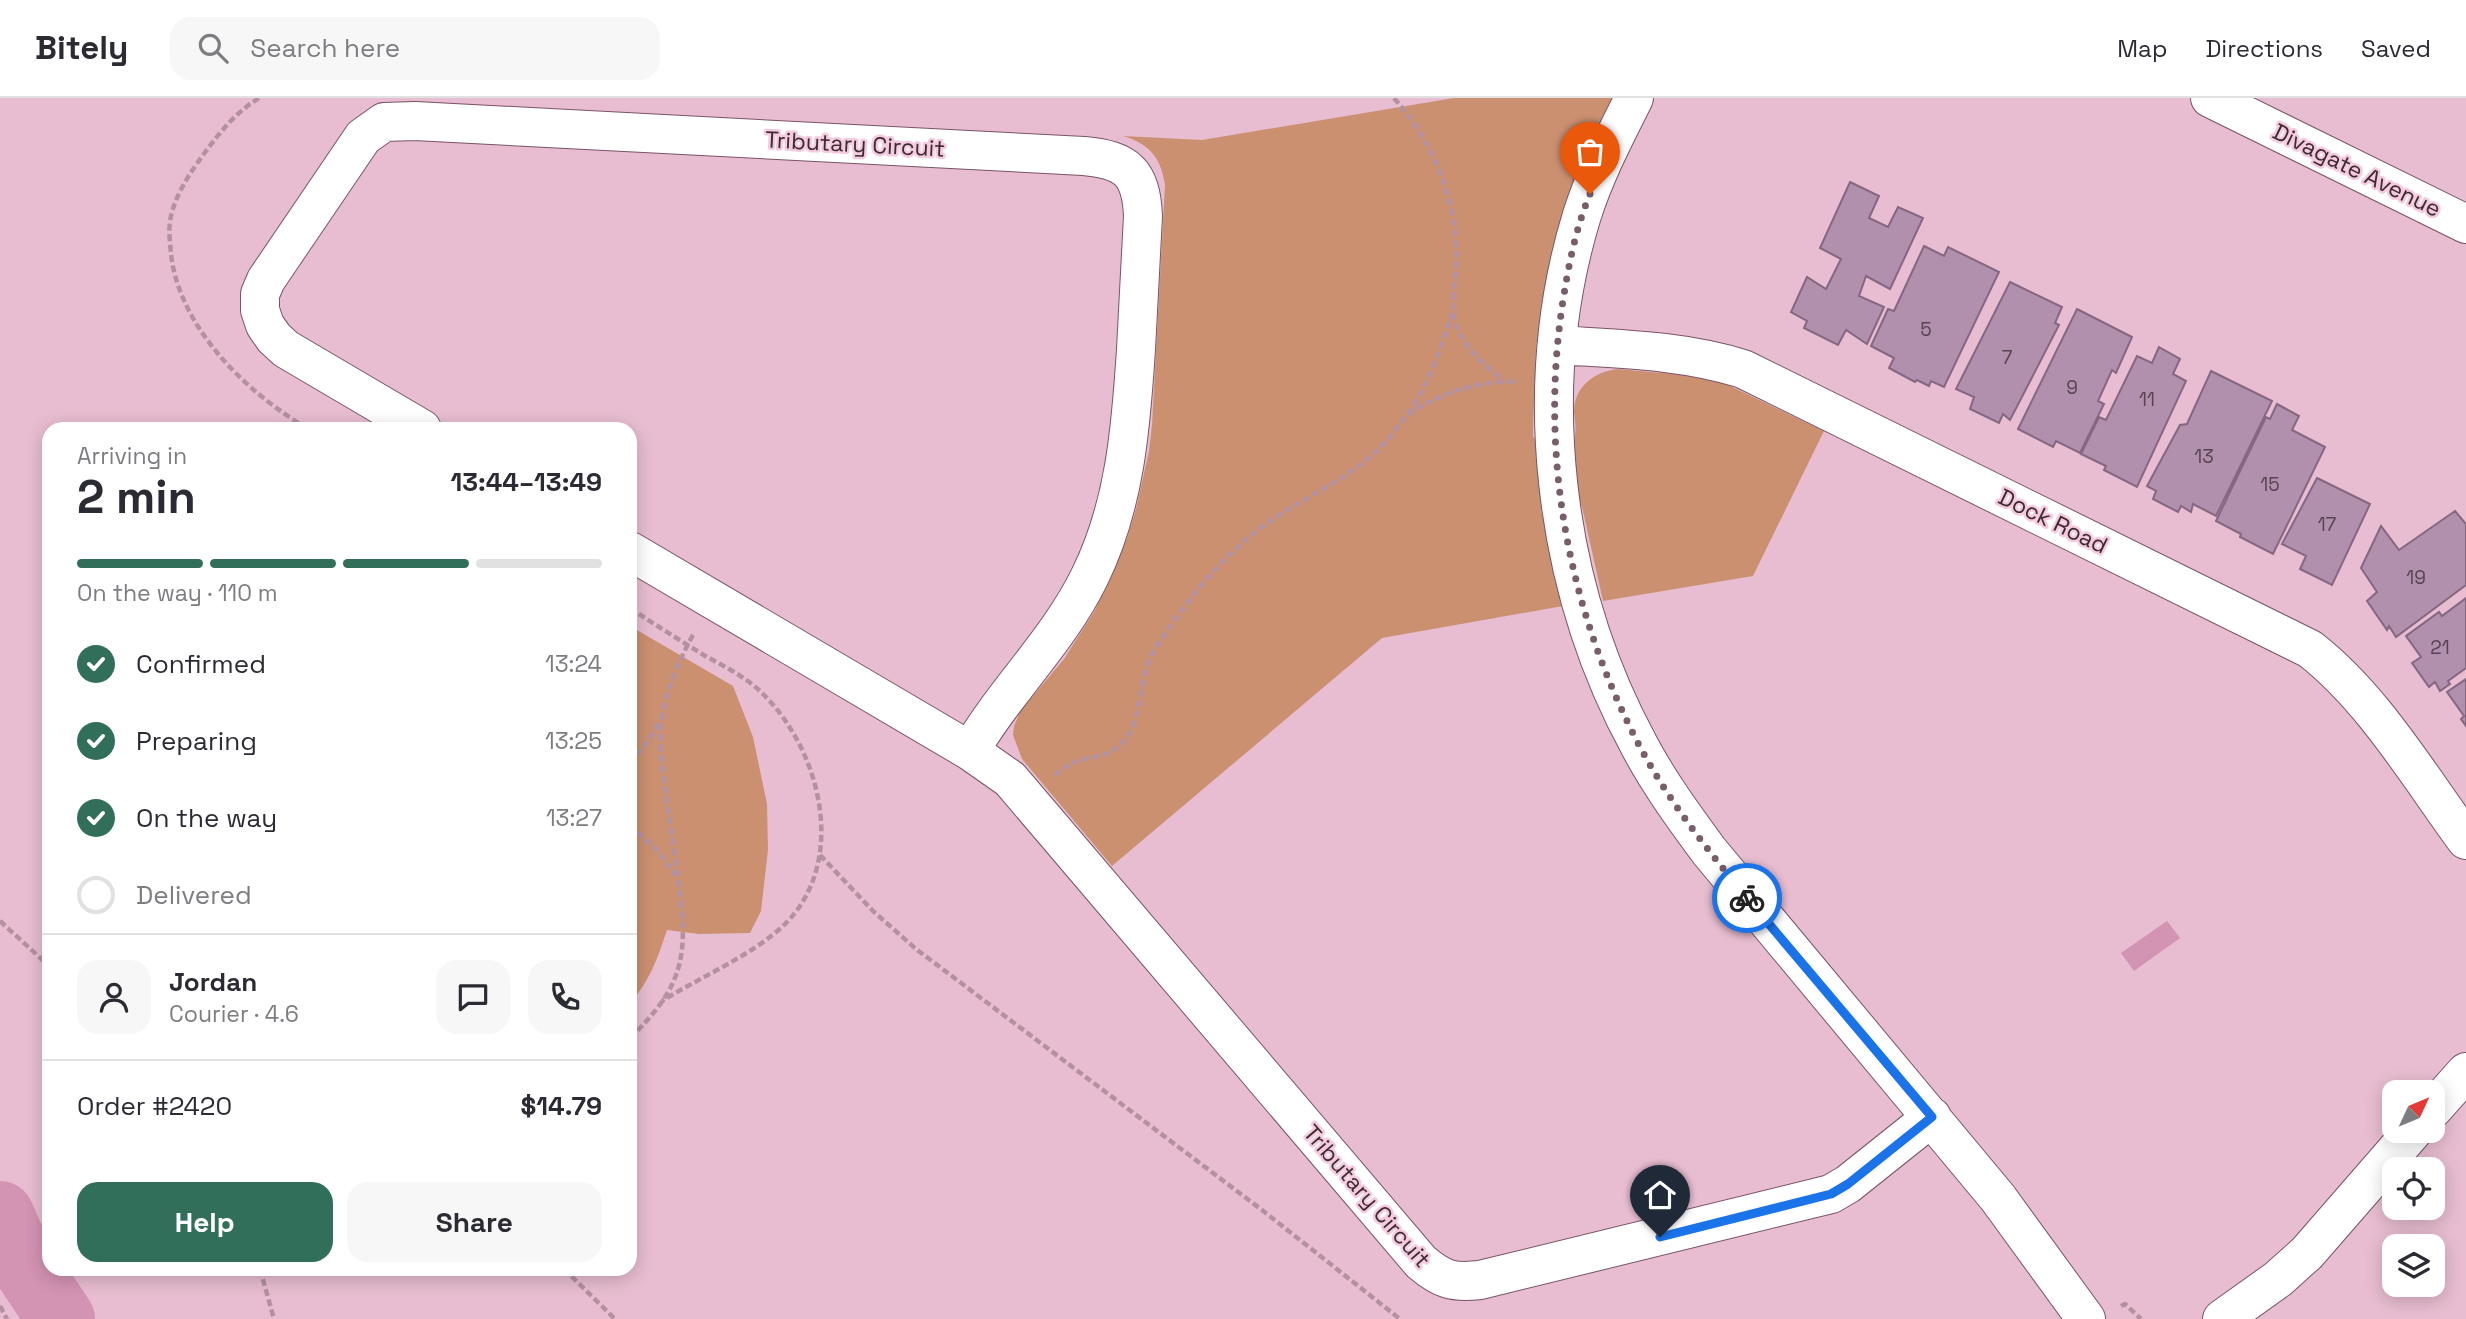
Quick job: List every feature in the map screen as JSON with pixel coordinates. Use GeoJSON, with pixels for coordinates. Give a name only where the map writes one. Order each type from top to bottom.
{"type":"FeatureCollection","features":[{"type":"Feature","properties":{"kind":"street"},"geometry":{"type":"LineString","coordinates":[[1634,98],[1604,159],[1583,212],[1570,259],[1557,345],[1556,471],[1567,539],[1595,649],[1638,743],[1666,792],[1709,851],[1998,1198],[2086,1319]]}},
{"type":"Feature","properties":{"kind":"street","name":"Divagate Avenue"},"geometry":{"type":"LineString","coordinates":[[2210,98],[2466,224]]}},
{"type":"Feature","properties":{"kind":"street","name":"Tributary Circuit"},"geometry":{"type":"LineString","coordinates":[[410,422],[286,349],[265,325],[260,310],[260,294],[266,279],[363,136],[384,122],[415,121],[1084,156],[1119,162],[1130,171],[1138,183],[1143,216],[1131,423],[1127,459],[1118,496],[1096,563],[1069,614],[1048,646],[994,713],[970,751]]}},
{"type":"Feature","properties":{"kind":"street","name":"Dock Road"},"geometry":{"type":"LineString","coordinates":[[1557,345],[1681,354],[1743,369],[2310,649],[2358,692],[2466,840]]}},
{"type":"Feature","properties":{"kind":"street","name":"Tributary Circuit"},"geometry":{"type":"LineString","coordinates":[[637,555],[996,767],[1028,798],[1421,1262],[1435,1274],[1450,1281],[1480,1280],[1831,1194],[1848,1184],[1932,1117]]}},
{"type":"Feature","properties":{"kind":"street"},"geometry":{"type":"LineString","coordinates":[[2445,1095],[2466,1072]]}},
{"type":"Feature","properties":{"kind":"street"},"geometry":{"type":"LineString","coordinates":[[2222,1319],[2278,1279],[2307,1253],[2403,1143]]}},
{"type":"Feature","properties":{"kind":"path"},"geometry":{"type":"LineString","coordinates":[[259,98],[242,108],[222,129],[193,169],[179,193],[170,217],[169,241],[178,290],[191,315],[220,355],[269,402],[299,422]]}},
{"type":"Feature","properties":{"kind":"path"},"geometry":{"type":"LineString","coordinates":[[1394,98],[1423,134],[1446,190],[1456,244],[1454,320],[1466,343],[1490,370],[1504,381]]}},
{"type":"Feature","properties":{"kind":"path"},"geometry":{"type":"LineString","coordinates":[[1028,798],[1065,767],[1106,755],[1121,745],[1135,721],[1143,675],[1152,653],[1183,608],[1207,580],[1262,527],[1369,458],[1382,446],[1406,416],[1424,387],[1436,361],[1453,309]]}},
{"type":"Feature","properties":{"kind":"path"},"geometry":{"type":"LineString","coordinates":[[1406,416],[1443,397],[1472,387],[1504,381],[1555,385]]}},
{"type":"Feature","properties":{"kind":"path"},"geometry":{"type":"LineString","coordinates":[[637,1030],[662,1001],[675,979],[684,950],[684,917],[662,766],[662,718],[667,692],[688,645],[713,600]]}},
{"type":"Feature","properties":{"kind":"path"},"geometry":{"type":"LineString","coordinates":[[637,612],[744,679],[763,694],[792,730],[805,756],[822,818],[820,855],[813,885],[799,908],[782,926],[754,947],[662,1001]]}},
{"type":"Feature","properties":{"kind":"path"},"geometry":{"type":"LineString","coordinates":[[637,755],[662,718]]}},
{"type":"Feature","properties":{"kind":"path"},"geometry":{"type":"LineString","coordinates":[[637,832],[659,852],[678,878]]}},
{"type":"Feature","properties":{"kind":"path"},"geometry":{"type":"LineString","coordinates":[[820,855],[873,911],[916,949],[1262,1210],[1400,1319]]}},
{"type":"Feature","properties":{"kind":"path"},"geometry":{"type":"LineString","coordinates":[[0,921],[42,960]]}},
{"type":"Feature","properties":{"kind":"path"},"geometry":{"type":"LineString","coordinates":[[262,1276],[274,1319]]}},
{"type":"Feature","properties":{"kind":"path"},"geometry":{"type":"LineString","coordinates":[[571,1276],[615,1319]]}},
{"type":"Feature","properties":{"kind":"path"},"geometry":{"type":"LineString","coordinates":[[2125,1304],[2141,1319]]}},
{"type":"Feature","properties":{"kind":"path"},"geometry":{"type":"LineString","coordinates":[[0,1306],[7,1319]]}},
{"type":"Feature","properties":{"kind":"shaded area"},"geometry":{"type":"Polygon","coordinates":[[[1454,98],[1612,98],[1592,137],[1566,201],[1542,301],[1536,348],[1533,436],[1543,454],[1547,498],[1541,510],[1563,606],[1382,638],[1112,866],[1022,759],[1013,735],[1021,710],[1064,659],[1095,610],[1127,538],[1149,451],[1165,185],[1161,167],[1153,153],[1140,143],[1123,136],[1202,140],[1454,98]]]}},
{"type":"Feature","properties":{"kind":"shaded area"},"geometry":{"type":"Polygon","coordinates":[[[1617,369],[1686,375],[1726,384],[1824,431],[1753,576],[1603,601],[1583,511],[1565,454],[1575,436],[1575,403],[1582,388],[1601,373],[1617,369]]]}},
{"type":"Feature","properties":{"kind":"shaded area"},"geometry":{"type":"Polygon","coordinates":[[[637,630],[733,686],[753,737],[767,804],[768,850],[761,911],[750,933],[699,934],[667,930],[648,977],[637,995],[637,630]]]}},
{"type":"Feature","properties":{"kind":"shaded area"},"geometry":{"type":"Polygon","coordinates":[[[2167,921],[2180,938],[2134,971],[2121,953],[2167,921]]]}},
{"type":"Feature","properties":{"kind":"building"},"geometry":{"type":"Polygon","coordinates":[[[1850,182],[1879,196],[1869,218],[1888,227],[1898,207],[1923,218],[1890,289],[1866,276],[1859,296],[1884,307],[1867,344],[1846,330],[1838,345],[1804,328],[1807,321],[1791,312],[1807,277],[1826,289],[1841,259],[1820,248],[1850,182]]]}},
{"type":"Feature","properties":{"kind":"building"},"geometry":{"type":"Polygon","coordinates":[[[1924,246],[1944,256],[1948,247],[1999,272],[1944,387],[1931,381],[1929,386],[1917,380],[1915,382],[1889,368],[1894,358],[1871,346],[1888,309],[1894,311],[1924,246]]]}},
{"type":"Feature","properties":{"kind":"building"},"geometry":{"type":"Polygon","coordinates":[[[2010,282],[2062,307],[2055,323],[2059,325],[2010,420],[2003,414],[1999,423],[1970,409],[1974,397],[1956,389],[2010,282]]]}},
{"type":"Feature","properties":{"kind":"building"},"geometry":{"type":"Polygon","coordinates":[[[2077,309],[2132,337],[2116,373],[2112,370],[2098,401],[2104,404],[2080,453],[2056,441],[2053,447],[2018,429],[2077,309]]]}},
{"type":"Feature","properties":{"kind":"building"},"geometry":{"type":"Polygon","coordinates":[[[2159,347],[2180,359],[2173,374],[2186,381],[2137,487],[2104,470],[2106,466],[2081,454],[2099,417],[2106,420],[2137,356],[2152,363],[2159,347]]]}},
{"type":"Feature","properties":{"kind":"building"},"geometry":{"type":"Polygon","coordinates":[[[2211,371],[2272,401],[2216,516],[2193,504],[2191,512],[2181,506],[2178,512],[2153,499],[2156,491],[2147,486],[2180,425],[2187,424],[2211,371]]]}},
{"type":"Feature","properties":{"kind":"building"},"geometry":{"type":"Polygon","coordinates":[[[2277,404],[2299,416],[2292,430],[2325,447],[2273,554],[2216,521],[2266,417],[2270,419],[2277,404]]]}},
{"type":"Feature","properties":{"kind":"building"},"geometry":{"type":"Polygon","coordinates":[[[2317,478],[2370,504],[2332,585],[2300,569],[2306,556],[2282,544],[2317,478]]]}},
{"type":"Feature","properties":{"kind":"building"},"geometry":{"type":"Polygon","coordinates":[[[2455,511],[2466,524],[2466,585],[2396,637],[2389,626],[2387,630],[2367,601],[2377,592],[2361,568],[2381,526],[2399,550],[2455,511]]]}},
{"type":"Feature","properties":{"kind":"building"},"geometry":{"type":"Polygon","coordinates":[[[2466,598],[2466,668],[2448,681],[2450,684],[2440,691],[2435,682],[2429,687],[2412,663],[2421,657],[2406,636],[2439,612],[2442,616],[2466,598]]]}},
{"type":"Feature","properties":{"kind":"building"},"geometry":{"type":"Polygon","coordinates":[[[2466,679],[2466,726],[2461,719],[2464,716],[2447,692],[2466,679]]]}},
{"type":"Feature","properties":{"kind":"waterway"},"geometry":{"type":"LineString","coordinates":[[0,1215],[17,1253],[61,1319]]}},
{"type":"Feature","properties":{"kind":"way so far"},"geometry":{"type":"LineString","coordinates":[[1590,194],[1570,259],[1557,345],[1554,408],[1556,471],[1567,539],[1595,649],[1638,743],[1666,792],[1747,898]]}},
{"type":"Feature","properties":{"kind":"route"},"geometry":{"type":"LineString","coordinates":[[1660,1237],[1831,1194],[1848,1184],[1932,1117],[1747,898]]}}]}
